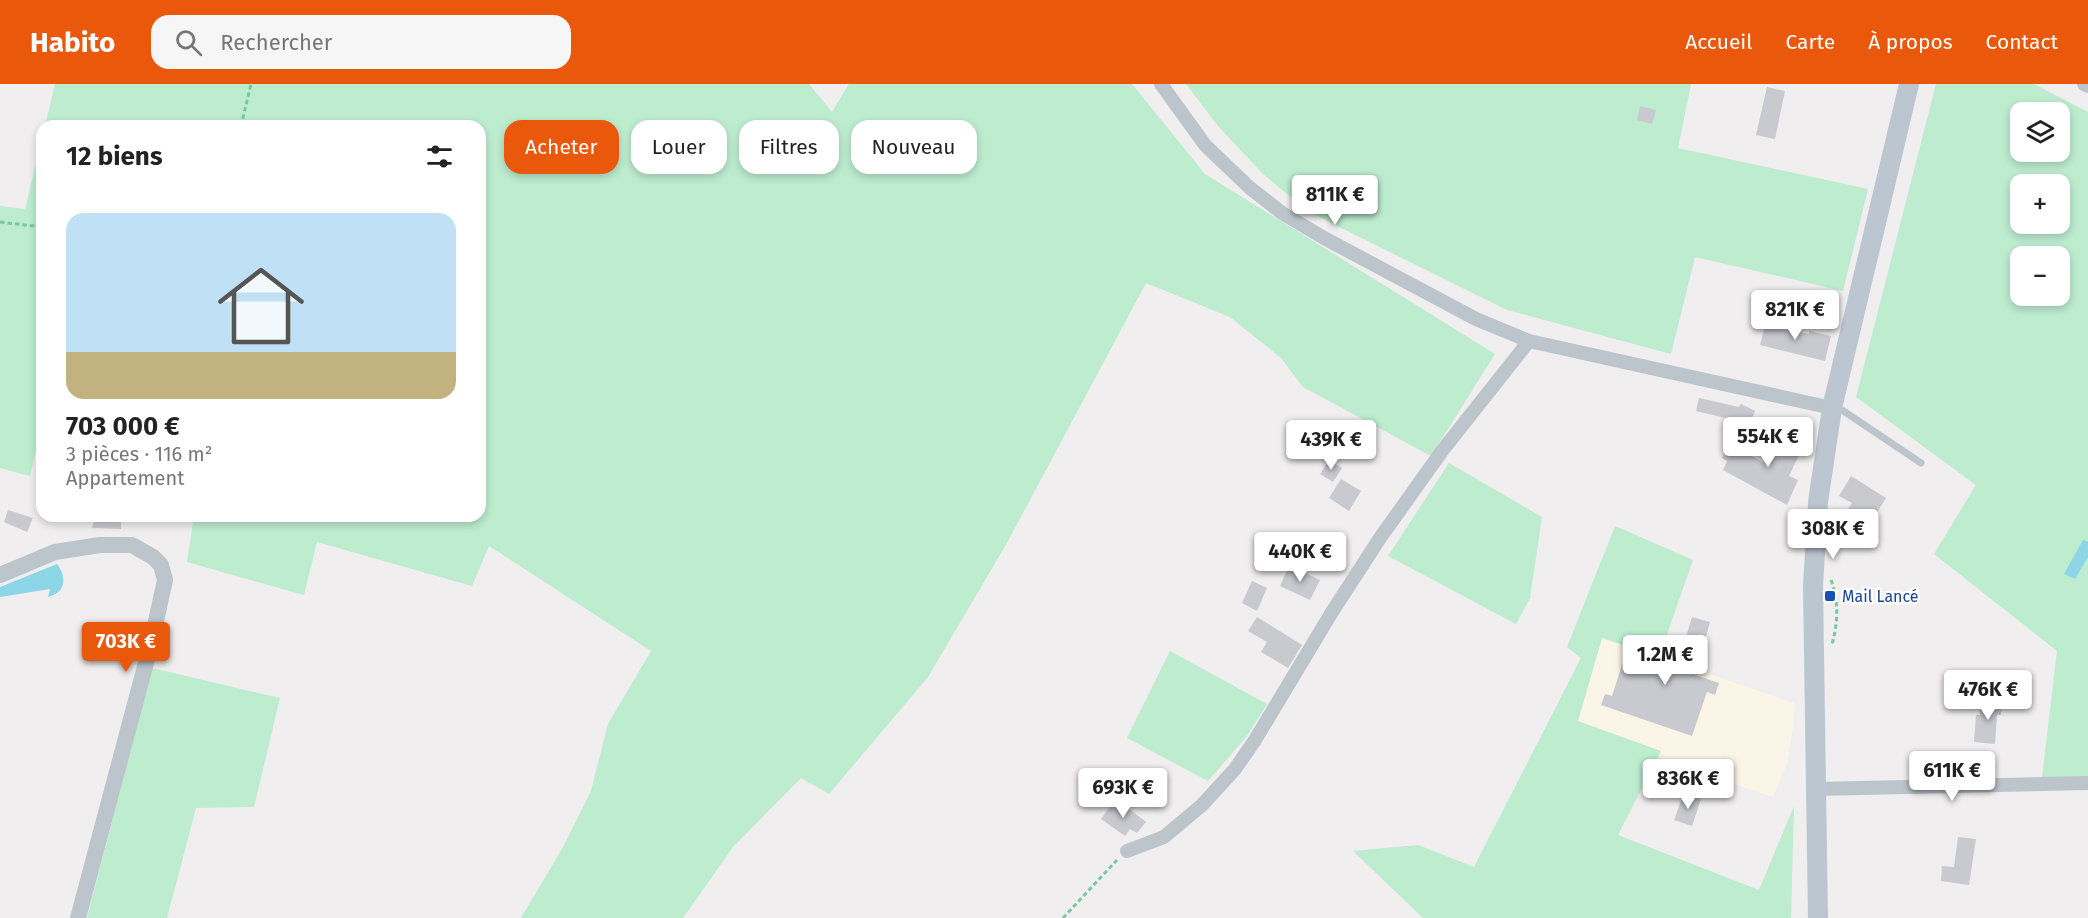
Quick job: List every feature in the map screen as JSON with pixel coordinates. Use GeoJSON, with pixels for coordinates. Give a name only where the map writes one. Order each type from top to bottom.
{"type":"FeatureCollection","features":[{"type":"Feature","properties":{"kind":"main road"},"geometry":{"type":"LineString","coordinates":[[1818,918],[1813,586],[1818,502],[1832,408],[1909,84]]}},
{"type":"Feature","properties":{"kind":"street"},"geometry":{"type":"LineString","coordinates":[[1161,84],[1205,145],[1250,188],[1282,213],[1323,238],[1476,320],[1529,340],[1832,408]]}},
{"type":"Feature","properties":{"kind":"street"},"geometry":{"type":"LineString","coordinates":[[2084,84],[2088,86]]}},
{"type":"Feature","properties":{"kind":"street"},"geometry":{"type":"LineString","coordinates":[[1127,851],[1164,837],[1202,805],[1235,769],[1256,740],[1332,612],[1380,538],[1442,451],[1529,340]]}},
{"type":"Feature","properties":{"kind":"street"},"geometry":{"type":"LineString","coordinates":[[0,574],[55,552],[100,545],[132,545],[153,557],[161,565],[165,580],[151,644],[78,918]]}},
{"type":"Feature","properties":{"kind":"street"},"geometry":{"type":"LineString","coordinates":[[1815,789],[2088,783]]}},
{"type":"Feature","properties":{"kind":"lane"},"geometry":{"type":"LineString","coordinates":[[1832,408],[1842,410],[1921,463]]}},
{"type":"Feature","properties":{"kind":"path"},"geometry":{"type":"LineString","coordinates":[[242,120],[251,84]]}},
{"type":"Feature","properties":{"kind":"path"},"geometry":{"type":"LineString","coordinates":[[0,222],[36,226]]}},
{"type":"Feature","properties":{"kind":"path"},"geometry":{"type":"LineString","coordinates":[[1830,577],[1837,596],[1836,631],[1830,650]]}},
{"type":"Feature","properties":{"kind":"path"},"geometry":{"type":"LineString","coordinates":[[1063,918],[1109,867],[1127,851]]}},
{"type":"Feature","properties":{"kind":"shaded area"},"geometry":{"type":"Polygon","coordinates":[[[1602,637],[1794,703],[1793,728],[1787,764],[1773,797],[1658,758],[1661,751],[1578,722],[1602,637]]]}},
{"type":"Feature","properties":{"kind":"green space"},"geometry":{"type":"Polygon","coordinates":[[[55,84],[809,84],[832,112],[849,84],[1132,84],[1205,174],[1495,354],[1431,456],[1303,387],[1281,358],[1230,317],[1146,283],[1008,541],[928,677],[829,794],[801,778],[733,847],[683,918],[521,918],[562,849],[591,791],[608,724],[651,651],[489,546],[472,586],[317,542],[304,595],[187,562],[193,522],[486,522],[486,120],[46,120],[55,84]]]}},
{"type":"Feature","properties":{"kind":"green space"},"geometry":{"type":"Polygon","coordinates":[[[1186,84],[1691,84],[1678,148],[1868,189],[1843,291],[1695,257],[1671,354],[1507,310],[1307,211],[1262,173],[1218,126],[1186,84]]]}},
{"type":"Feature","properties":{"kind":"green space"},"geometry":{"type":"Polygon","coordinates":[[[1936,84],[2034,84],[2069,102],[2010,102],[2010,162],[2070,162],[2070,103],[2088,112],[2088,777],[2042,777],[2057,651],[1934,554],[1976,485],[1856,397],[1936,84]]]}},
{"type":"Feature","properties":{"kind":"green space"},"geometry":{"type":"Polygon","coordinates":[[[36,164],[36,450],[30,476],[0,468],[0,206],[25,209],[36,164]]]}},
{"type":"Feature","properties":{"kind":"green space"},"geometry":{"type":"Polygon","coordinates":[[[1449,463],[1542,517],[1530,598],[1516,624],[1388,556],[1449,463]]]}},
{"type":"Feature","properties":{"kind":"green space"},"geometry":{"type":"Polygon","coordinates":[[[1615,526],[1693,560],[1659,657],[1602,638],[1578,721],[1661,751],[1618,835],[1759,890],[1794,806],[1791,918],[1423,918],[1353,851],[1418,845],[1474,867],[1581,658],[1567,647],[1615,526]]]}},
{"type":"Feature","properties":{"kind":"green space"},"geometry":{"type":"Polygon","coordinates":[[[1170,651],[1267,704],[1247,736],[1208,781],[1127,738],[1170,651]]]}},
{"type":"Feature","properties":{"kind":"green space"},"geometry":{"type":"Polygon","coordinates":[[[152,668],[280,698],[254,807],[196,808],[167,918],[87,918],[152,668]]]}},
{"type":"Feature","properties":{"kind":"water"},"geometry":{"type":"Polygon","coordinates":[[[2083,540],[2088,542],[2088,557],[2075,579],[2064,574],[2083,540]]]}},
{"type":"Feature","properties":{"kind":"water"},"geometry":{"type":"Polygon","coordinates":[[[57,564],[62,574],[63,584],[54,595],[48,597],[50,589],[0,597],[0,587],[57,564]]]}},
{"type":"Feature","properties":{"kind":"building"},"geometry":{"type":"Polygon","coordinates":[[[1767,87],[1785,91],[1775,139],[1756,135],[1767,87]]]}},
{"type":"Feature","properties":{"kind":"building"},"geometry":{"type":"Polygon","coordinates":[[[1640,106],[1656,110],[1652,124],[1637,120],[1640,106]]]}},
{"type":"Feature","properties":{"kind":"building"},"geometry":{"type":"Polygon","coordinates":[[[1767,319],[1784,324],[1783,329],[1831,336],[1825,361],[1760,345],[1767,319]]]}},
{"type":"Feature","properties":{"kind":"building"},"geometry":{"type":"Polygon","coordinates":[[[1699,398],[1739,407],[1741,404],[1755,411],[1745,435],[1730,428],[1734,420],[1696,411],[1699,398]]]}},
{"type":"Feature","properties":{"kind":"building"},"geometry":{"type":"Polygon","coordinates":[[[1786,432],[1806,441],[1789,476],[1798,480],[1787,505],[1723,470],[1727,461],[1722,458],[1729,444],[1767,464],[1786,432]]]}},
{"type":"Feature","properties":{"kind":"building"},"geometry":{"type":"Polygon","coordinates":[[[1329,460],[1342,468],[1333,482],[1320,474],[1329,460]]]}},
{"type":"Feature","properties":{"kind":"building"},"geometry":{"type":"Polygon","coordinates":[[[1851,476],[1886,498],[1862,532],[1852,523],[1857,517],[1848,509],[1852,503],[1839,496],[1851,476]]]}},
{"type":"Feature","properties":{"kind":"building"},"geometry":{"type":"Polygon","coordinates":[[[1341,479],[1361,491],[1349,511],[1329,498],[1341,479]]]}},
{"type":"Feature","properties":{"kind":"building"},"geometry":{"type":"Polygon","coordinates":[[[8,510],[33,518],[27,532],[4,522],[8,510]]]}},
{"type":"Feature","properties":{"kind":"building"},"geometry":{"type":"Polygon","coordinates":[[[94,522],[121,522],[121,529],[92,528],[94,522]]]}},
{"type":"Feature","properties":{"kind":"building"},"geometry":{"type":"Polygon","coordinates":[[[1289,566],[1320,580],[1310,600],[1280,586],[1289,566]]]}},
{"type":"Feature","properties":{"kind":"building"},"geometry":{"type":"Polygon","coordinates":[[[1252,581],[1267,588],[1257,611],[1242,603],[1252,581]]]}},
{"type":"Feature","properties":{"kind":"building"},"geometry":{"type":"Polygon","coordinates":[[[1257,617],[1302,645],[1288,668],[1261,652],[1267,642],[1248,631],[1257,617]]]}},
{"type":"Feature","properties":{"kind":"building"},"geometry":{"type":"Polygon","coordinates":[[[1692,617],[1710,622],[1695,675],[1719,683],[1715,695],[1707,692],[1692,736],[1601,705],[1605,694],[1612,696],[1626,652],[1677,667],[1692,617]]]}},
{"type":"Feature","properties":{"kind":"building"},"geometry":{"type":"Polygon","coordinates":[[[1980,698],[2002,699],[2001,715],[1997,715],[1995,744],[1974,742],[1976,715],[1980,715],[1980,698]]]}},
{"type":"Feature","properties":{"kind":"building"},"geometry":{"type":"Polygon","coordinates":[[[1684,793],[1701,799],[1692,826],[1674,820],[1684,793]]]}},
{"type":"Feature","properties":{"kind":"building"},"geometry":{"type":"Polygon","coordinates":[[[1120,802],[1146,822],[1137,833],[1130,829],[1125,836],[1101,819],[1111,805],[1115,808],[1120,802]]]}},
{"type":"Feature","properties":{"kind":"building"},"geometry":{"type":"Polygon","coordinates":[[[1958,837],[1976,839],[1969,885],[1941,881],[1942,866],[1954,867],[1958,837]]]}},
{"type":"Feature","properties":{"kind":"place","name":"Mail Lancé"},"geometry":{"type":"Point","coordinates":[1830,596]}}]}
